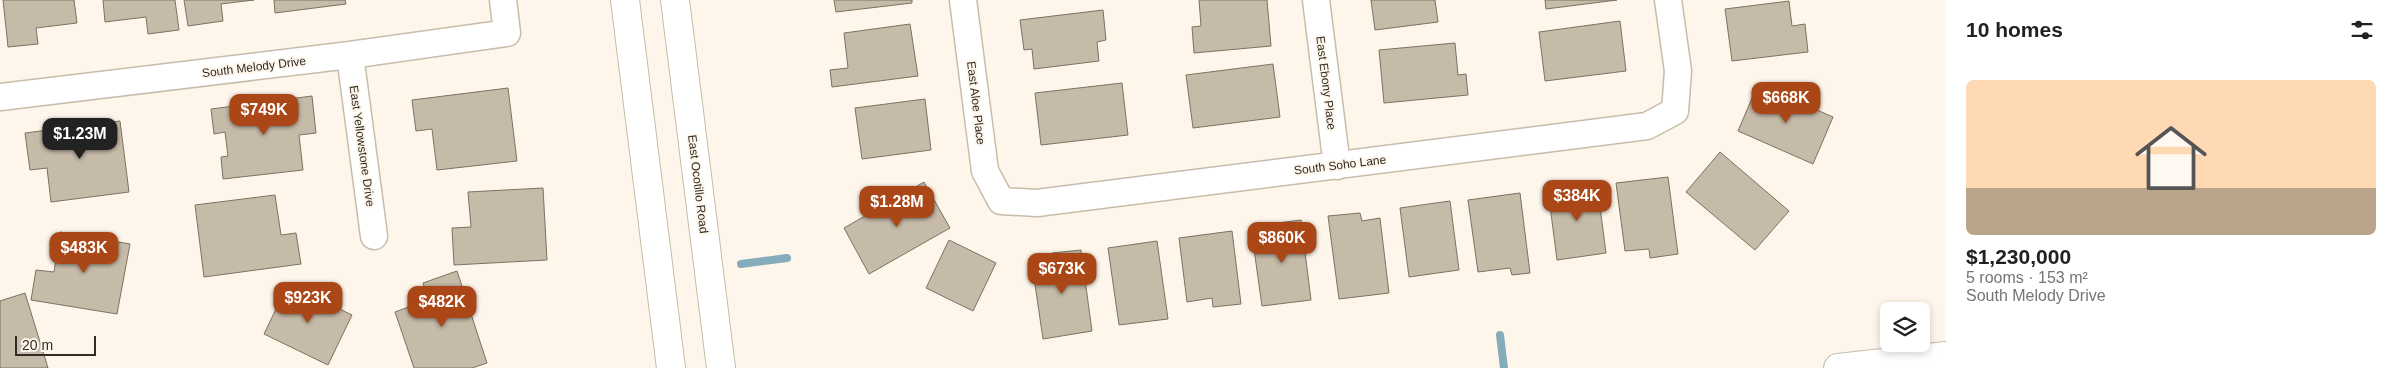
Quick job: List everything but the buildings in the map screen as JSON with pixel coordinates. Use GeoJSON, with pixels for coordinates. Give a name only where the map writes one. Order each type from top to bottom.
{"type":"FeatureCollection","features":[{"type":"Feature","properties":{"kind":"main road"},"geometry":{"type":"LineString","coordinates":[[625,0],[671,368]]}},
{"type":"Feature","properties":{"kind":"main road","name":"East Ocotillo Road"},"geometry":{"type":"LineString","coordinates":[[675,0],[721,368]]}},
{"type":"Feature","properties":{"kind":"main road"},"geometry":{"type":"LineString","coordinates":[[1838,368],[1946,356]]}},
{"type":"Feature","properties":{"kind":"street","name":"South Melody Drive"},"geometry":{"type":"LineString","coordinates":[[0,97],[350,55],[507,33],[503,0]]}},
{"type":"Feature","properties":{"kind":"street","name":"East Aloe Place"},"geometry":{"type":"LineString","coordinates":[[962,0],[985,171],[1001,201]]}},
{"type":"Feature","properties":{"kind":"street","name":"East Ebony Place"},"geometry":{"type":"LineString","coordinates":[[1316,0],[1337,166]]}},
{"type":"Feature","properties":{"kind":"street","name":"South Soho Lane"},"geometry":{"type":"LineString","coordinates":[[1001,201],[1038,203],[1647,126],[1675,111],[1678,71],[1668,0]]}},
{"type":"Feature","properties":{"kind":"street","name":"East Yellowstone Drive"},"geometry":{"type":"LineString","coordinates":[[350,55],[374,236]]}},
{"type":"Feature","properties":{"kind":"waterway"},"geometry":{"type":"LineString","coordinates":[[741,264],[787,258]]}},
{"type":"Feature","properties":{"kind":"waterway"},"geometry":{"type":"LineString","coordinates":[[1500,335],[1504,368]]}}]}
